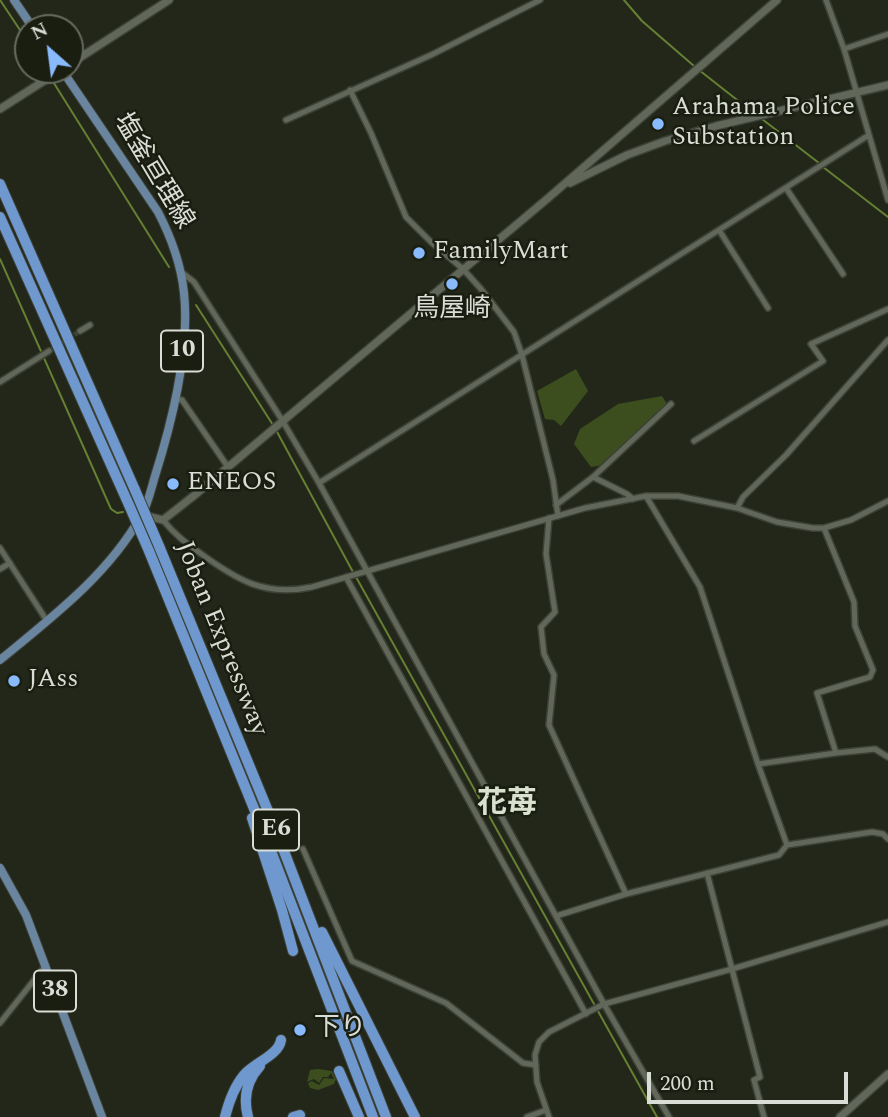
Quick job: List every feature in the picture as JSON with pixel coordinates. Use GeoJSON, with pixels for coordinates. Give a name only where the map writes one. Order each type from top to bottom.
{"type":"FeatureCollection","features":[{"type":"Feature","properties":{"kind":"highway","name":"Joban Expressway"},"geometry":{"type":"LineString","coordinates":[[0,184],[159,546],[277,833],[386,1117]]}},
{"type":"Feature","properties":{"kind":"highway","name":"Joban Expressway"},"geometry":{"type":"LineString","coordinates":[[0,216],[130,505],[215,709],[373,1117]]}},
{"type":"Feature","properties":{"kind":"highway"},"geometry":{"type":"LineString","coordinates":[[215,709],[223,742],[272,876],[293,951]]}},
{"type":"Feature","properties":{"kind":"highway"},"geometry":{"type":"LineString","coordinates":[[277,833],[340,970],[415,1117]]}},
{"type":"Feature","properties":{"kind":"highway"},"geometry":{"type":"LineString","coordinates":[[225,1117],[238,1083],[254,1065],[278,1049],[281,1040]]}},
{"type":"Feature","properties":{"kind":"highway"},"geometry":{"type":"LineString","coordinates":[[248,1117],[246,1094],[255,1071],[277,1054],[284,1053],[287,1056]]}},
{"type":"Feature","properties":{"kind":"highway"},"geometry":{"type":"LineString","coordinates":[[339,1071],[359,1117]]}},
{"type":"Feature","properties":{"kind":"main road","name":"塩釜亘理線"},"geometry":{"type":"LineString","coordinates":[[0,660],[85,587],[110,560],[142,515],[162,454],[175,399],[184,313],[180,271],[166,229],[158,212],[69,84]]}},
{"type":"Feature","properties":{"kind":"main road","name":"38"},"geometry":{"type":"LineString","coordinates":[[0,868],[26,915],[103,1117]]}},
{"type":"Feature","properties":{"kind":"street"},"geometry":{"type":"LineString","coordinates":[[84,55],[169,0]]}},
{"type":"Feature","properties":{"kind":"street"},"geometry":{"type":"LineString","coordinates":[[286,120],[431,55],[540,0]]}},
{"type":"Feature","properties":{"kind":"street"},"geometry":{"type":"LineString","coordinates":[[163,520],[559,188],[778,0]]}},
{"type":"Feature","properties":{"kind":"street"},"geometry":{"type":"LineString","coordinates":[[826,0],[844,49],[888,200]]}},
{"type":"Feature","properties":{"kind":"street"},"geometry":{"type":"LineString","coordinates":[[844,49],[888,34]]}},
{"type":"Feature","properties":{"kind":"street"},"geometry":{"type":"LineString","coordinates":[[0,109],[39,84]]}},
{"type":"Feature","properties":{"kind":"street"},"geometry":{"type":"LineString","coordinates":[[559,188],[627,155],[665,141],[888,85]]}},
{"type":"Feature","properties":{"kind":"street"},"geometry":{"type":"LineString","coordinates":[[350,90],[406,217],[430,242],[463,269],[514,332],[553,482],[558,516]]}},
{"type":"Feature","properties":{"kind":"street"},"geometry":{"type":"LineString","coordinates":[[318,483],[869,135]]}},
{"type":"Feature","properties":{"kind":"street"},"geometry":{"type":"LineString","coordinates":[[786,188],[843,274]]}},
{"type":"Feature","properties":{"kind":"street"},"geometry":{"type":"LineString","coordinates":[[719,230],[768,307]]}},
{"type":"Feature","properties":{"kind":"street"},"geometry":{"type":"LineString","coordinates":[[180,271],[194,282],[318,483],[604,1004],[669,1117]]}},
{"type":"Feature","properties":{"kind":"street"},"geometry":{"type":"LineString","coordinates":[[694,441],[822,361],[811,344],[888,309]]}},
{"type":"Feature","properties":{"kind":"street"},"geometry":{"type":"LineString","coordinates":[[80,331],[90,324]]}},
{"type":"Feature","properties":{"kind":"street"},"geometry":{"type":"LineString","coordinates":[[737,508],[743,496],[786,455],[888,340]]}},
{"type":"Feature","properties":{"kind":"street"},"geometry":{"type":"LineString","coordinates":[[0,382],[49,351]]}},
{"type":"Feature","properties":{"kind":"street"},"geometry":{"type":"LineString","coordinates":[[175,399],[183,400],[228,467]]}},
{"type":"Feature","properties":{"kind":"street"},"geometry":{"type":"LineString","coordinates":[[556,505],[593,477],[671,404]]}},
{"type":"Feature","properties":{"kind":"street"},"geometry":{"type":"LineString","coordinates":[[593,477],[633,499]]}},
{"type":"Feature","properties":{"kind":"street"},"geometry":{"type":"LineString","coordinates":[[646,496],[700,587],[787,845]]}},
{"type":"Feature","properties":{"kind":"street"},"geometry":{"type":"LineString","coordinates":[[142,515],[163,520],[179,538],[248,584],[264,589],[302,589],[549,518],[646,496],[678,496],[737,508],[798,527],[824,528],[851,520],[888,501]]}},
{"type":"Feature","properties":{"kind":"street"},"geometry":{"type":"LineString","coordinates":[[549,518],[546,554],[555,612],[541,627],[544,654],[554,675],[549,724],[626,894]]}},
{"type":"Feature","properties":{"kind":"street"},"geometry":{"type":"LineString","coordinates":[[824,528],[854,602],[855,626],[873,670],[870,677],[817,693],[836,753]]}},
{"type":"Feature","properties":{"kind":"street"},"geometry":{"type":"LineString","coordinates":[[0,548],[44,623]]}},
{"type":"Feature","properties":{"kind":"street"},"geometry":{"type":"LineString","coordinates":[[0,569],[9,563]]}},
{"type":"Feature","properties":{"kind":"street"},"geometry":{"type":"LineString","coordinates":[[346,577],[586,1014]]}},
{"type":"Feature","properties":{"kind":"street"},"geometry":{"type":"LineString","coordinates":[[758,764],[875,749],[888,757]]}},
{"type":"Feature","properties":{"kind":"street"},"geometry":{"type":"LineString","coordinates":[[556,916],[626,894],[779,855],[787,845],[872,832],[883,834],[888,839]]}},
{"type":"Feature","properties":{"kind":"street"},"geometry":{"type":"LineString","coordinates":[[303,849],[352,961],[446,1003],[523,1063],[536,1065]]}},
{"type":"Feature","properties":{"kind":"street"},"geometry":{"type":"LineString","coordinates":[[707,873],[760,1077],[754,1080],[764,1117]]}},
{"type":"Feature","properties":{"kind":"street"},"geometry":{"type":"LineString","coordinates":[[527,1117],[548,1114],[537,1082],[536,1055],[539,1042],[549,1032],[604,1004],[888,922]]}},
{"type":"Feature","properties":{"kind":"street"},"geometry":{"type":"LineString","coordinates":[[0,1023],[46,965]]}},
{"type":"Feature","properties":{"kind":"street"},"geometry":{"type":"LineString","coordinates":[[840,1117],[888,1074]]}},
{"type":"Feature","properties":{"kind":"green space"},"geometry":{"type":"Polygon","coordinates":[[[576,369],[588,391],[561,426],[554,420],[545,419],[537,391],[576,369]]]}},
{"type":"Feature","properties":{"kind":"green space"},"geometry":{"type":"Polygon","coordinates":[[[662,396],[667,404],[603,465],[591,467],[574,444],[580,429],[618,404],[662,396]]]}},
{"type":"Feature","properties":{"kind":"green space"},"geometry":{"type":"Polygon","coordinates":[[[310,1070],[332,1071],[336,1079],[334,1084],[318,1090],[310,1088],[308,1083],[312,1081],[319,1085],[324,1078],[334,1079],[331,1073],[328,1077],[323,1077],[319,1083],[314,1079],[307,1082],[310,1070]]]}},
{"type":"Feature","properties":{"kind":"waterway"},"geometry":{"type":"LineString","coordinates":[[0,0],[14,21]]}},
{"type":"Feature","properties":{"kind":"waterway"},"geometry":{"type":"LineString","coordinates":[[624,0],[642,21],[694,66]]}},
{"type":"Feature","properties":{"kind":"waterway"},"geometry":{"type":"LineString","coordinates":[[699,70],[755,114]]}},
{"type":"Feature","properties":{"kind":"waterway"},"geometry":{"type":"LineString","coordinates":[[55,84],[169,267]]}},
{"type":"Feature","properties":{"kind":"waterway"},"geometry":{"type":"LineString","coordinates":[[762,119],[819,163]]}},
{"type":"Feature","properties":{"kind":"waterway"},"geometry":{"type":"LineString","coordinates":[[823,167],[888,217]]}},
{"type":"Feature","properties":{"kind":"waterway"},"geometry":{"type":"LineString","coordinates":[[0,259],[111,509],[117,513],[123,512]]}},
{"type":"Feature","properties":{"kind":"waterway"},"geometry":{"type":"LineString","coordinates":[[196,305],[273,425]]}},
{"type":"Feature","properties":{"kind":"waterway"},"geometry":{"type":"LineString","coordinates":[[276,430],[353,572]]}},
{"type":"Feature","properties":{"kind":"waterway"},"geometry":{"type":"LineString","coordinates":[[356,577],[657,1117]]}},
{"type":"Feature","properties":{"kind":"tunnel"},"geometry":{"type":"LineString","coordinates":[[49,351],[80,331]]}},
{"type":"Feature","properties":{"kind":"place","name":"Arahama Police Substation"},"geometry":{"type":"Point","coordinates":[658,124]}},
{"type":"Feature","properties":{"kind":"place","name":"FamilyMart"},"geometry":{"type":"Point","coordinates":[419,253]}},
{"type":"Feature","properties":{"kind":"place","name":"鳥屋崎"},"geometry":{"type":"Point","coordinates":[452,284]}},
{"type":"Feature","properties":{"kind":"place","name":"ENEOS"},"geometry":{"type":"Point","coordinates":[173,484]}},
{"type":"Feature","properties":{"kind":"place","name":"JAss"},"geometry":{"type":"Point","coordinates":[14,681]}},
{"type":"Feature","properties":{"kind":"place","name":"下り"},"geometry":{"type":"Point","coordinates":[300,1030]}},
{"type":"Feature","properties":{"kind":"district","name":"花苺"},"geometry":{"type":"Point","coordinates":[507,806]}}]}
